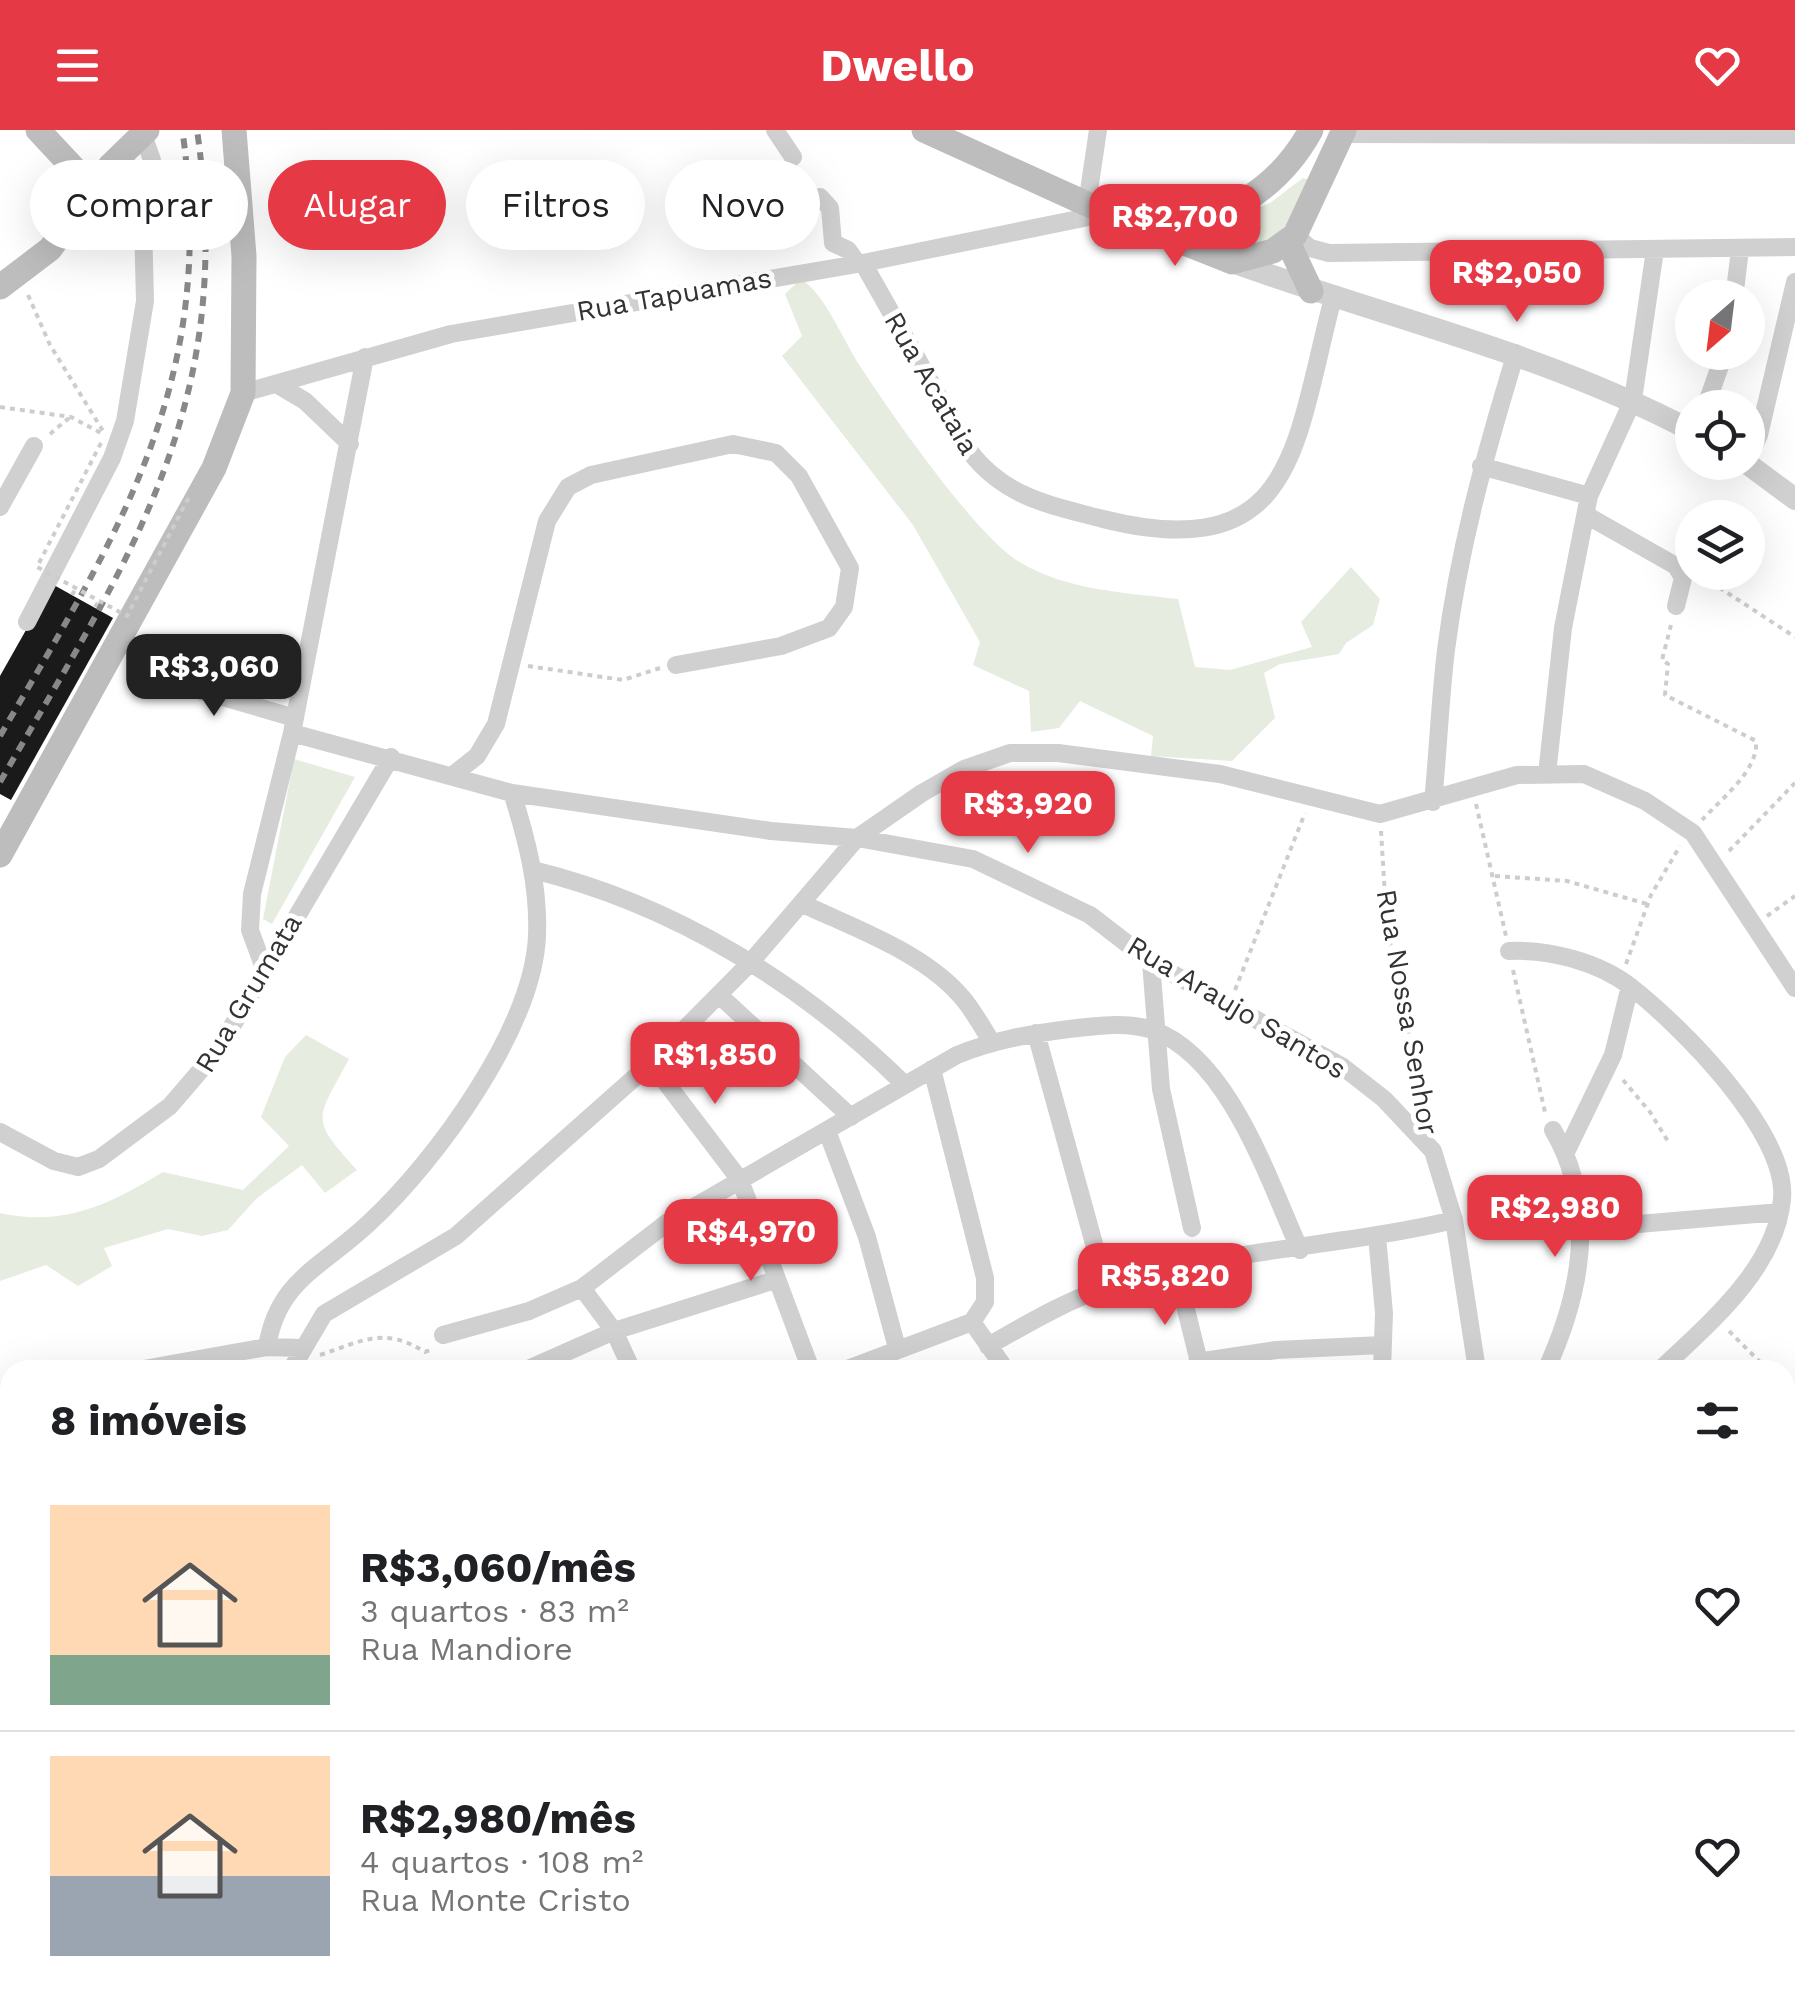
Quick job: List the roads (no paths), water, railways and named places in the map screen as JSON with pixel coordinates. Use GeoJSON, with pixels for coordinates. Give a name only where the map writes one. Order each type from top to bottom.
{"type":"FeatureCollection","features":[{"type":"Feature","properties":{"kind":"main road"},"geometry":{"type":"LineString","coordinates":[[38,130],[66,160]]}},
{"type":"Feature","properties":{"kind":"main road"},"geometry":{"type":"LineString","coordinates":[[0,856],[214,468],[243,393],[244,256],[234,130]]}},
{"type":"Feature","properties":{"kind":"main road"},"geometry":{"type":"LineString","coordinates":[[119,160],[145,131]]}},
{"type":"Feature","properties":{"kind":"main road"},"geometry":{"type":"LineString","coordinates":[[938,133],[1098,208],[1232,262],[1292,238],[1343,132]]}},
{"type":"Feature","properties":{"kind":"main road"},"geometry":{"type":"LineString","coordinates":[[1138,224],[1213,217],[1272,181],[1306,140],[1329,168]]}},
{"type":"Feature","properties":{"kind":"main road"},"geometry":{"type":"LineString","coordinates":[[1213,217],[1220,249],[1232,262]]}},
{"type":"Feature","properties":{"kind":"main road"},"geometry":{"type":"LineString","coordinates":[[1292,238],[1322,295]]}},
{"type":"Feature","properties":{"kind":"main road"},"geometry":{"type":"LineString","coordinates":[[9,281],[46,250]]}},
{"type":"Feature","properties":{"kind":"street"},"geometry":{"type":"LineString","coordinates":[[776,130],[793,157]]}},
{"type":"Feature","properties":{"kind":"street"},"geometry":{"type":"LineString","coordinates":[[1098,130],[1098,208]]}},
{"type":"Feature","properties":{"kind":"street"},"geometry":{"type":"LineString","coordinates":[[27,622],[112,458],[124,421],[145,300],[144,222],[152,160],[145,131]]}},
{"type":"Feature","properties":{"kind":"street"},"geometry":{"type":"LineString","coordinates":[[1343,132],[1795,135]]}},
{"type":"Feature","properties":{"kind":"street","name":"Rua Tapuamas"},"geometry":{"type":"LineString","coordinates":[[243,393],[452,334],[860,263],[1098,208]]}},
{"type":"Feature","properties":{"kind":"street","name":"Rua Acataia"},"geometry":{"type":"LineString","coordinates":[[826,210],[833,243],[848,250],[860,263],[970,452],[988,475],[1010,492],[1036,502],[1144,528],[1184,532],[1219,527],[1249,511],[1274,486],[1290,459],[1322,295]]}},
{"type":"Feature","properties":{"kind":"street"},"geometry":{"type":"LineString","coordinates":[[1292,238],[1329,253],[1795,247]]}},
{"type":"Feature","properties":{"kind":"street"},"geometry":{"type":"LineString","coordinates":[[1547,774],[1563,628],[1588,505],[1633,400],[1655,250]]}},
{"type":"Feature","properties":{"kind":"street"},"geometry":{"type":"LineString","coordinates":[[1736,280],[1740,250]]}},
{"type":"Feature","properties":{"kind":"street"},"geometry":{"type":"LineString","coordinates":[[1232,262],[1322,295],[1516,353],[1633,400],[1675,422]]}},
{"type":"Feature","properties":{"kind":"street"},"geometry":{"type":"LineString","coordinates":[[1765,406],[1795,282]]}},
{"type":"Feature","properties":{"kind":"street"},"geometry":{"type":"LineString","coordinates":[[1434,802],[1446,649],[1481,466],[1516,353]]}},
{"type":"Feature","properties":{"kind":"street"},"geometry":{"type":"LineString","coordinates":[[264,968],[253,947],[250,912],[293,725],[365,357]]}},
{"type":"Feature","properties":{"kind":"street"},"geometry":{"type":"LineString","coordinates":[[278,385],[305,402],[350,444]]}},
{"type":"Feature","properties":{"kind":"street"},"geometry":{"type":"LineString","coordinates":[[452,776],[477,756],[487,740],[514,663],[547,521],[568,487],[592,475],[733,444],[776,453],[799,476],[850,568],[844,607],[829,628],[781,646],[676,664]]}},
{"type":"Feature","properties":{"kind":"street"},"geometry":{"type":"LineString","coordinates":[[0,507],[34,446]]}},
{"type":"Feature","properties":{"kind":"street"},"geometry":{"type":"LineString","coordinates":[[1481,466],[1588,505],[1676,566],[1683,578],[1676,606]]}},
{"type":"Feature","properties":{"kind":"street"},"geometry":{"type":"LineString","coordinates":[[1765,473],[1792,488]]}},
{"type":"Feature","properties":{"kind":"street","name":"Rua Araujo Santos"},"geometry":{"type":"LineString","coordinates":[[147,675],[391,758],[512,793],[771,831],[857,838],[973,859],[1025,880],[1090,915],[1151,962],[1228,1008],[1343,1067],[1384,1099],[1433,1151],[1454,1220],[1475,1360]]}},
{"type":"Feature","properties":{"kind":"street"},"geometry":{"type":"LineString","coordinates":[[194,1360],[267,1347],[297,1358],[324,1314],[341,1300],[456,1236],[651,1063],[750,964],[857,838],[922,792],[964,769],[1010,753],[1058,753],[1202,772],[1380,814],[1434,802],[1517,775],[1584,774],[1646,801],[1693,833],[1717,863],[1795,988]]}},
{"type":"Feature","properties":{"kind":"street","name":"Rua Grumata"},"geometry":{"type":"LineString","coordinates":[[0,1132],[54,1161],[78,1166],[99,1159],[170,1106],[196,1080],[391,758]]}},
{"type":"Feature","properties":{"kind":"street"},"geometry":{"type":"LineString","coordinates":[[267,1347],[272,1319],[286,1293],[334,1256],[414,1176],[452,1128],[501,1048],[528,978],[537,937],[532,870],[512,793]]}},
{"type":"Feature","properties":{"kind":"street"},"geometry":{"type":"LineString","coordinates":[[532,870],[625,896],[750,964],[876,1056],[906,1085]]}},
{"type":"Feature","properties":{"kind":"street"},"geometry":{"type":"LineString","coordinates":[[804,904],[884,943],[936,976],[964,999],[991,1041]]}},
{"type":"Feature","properties":{"kind":"street"},"geometry":{"type":"LineString","coordinates":[[1509,951],[1551,953],[1624,984],[1709,1063],[1759,1123],[1779,1166],[1780,1212],[1770,1242],[1715,1317],[1670,1360]]}},
{"type":"Feature","properties":{"kind":"street"},"geometry":{"type":"LineString","coordinates":[[1151,962],[1161,1089],[1192,1228]]}},
{"type":"Feature","properties":{"kind":"street"},"geometry":{"type":"LineString","coordinates":[[1566,1152],[1607,1069],[1624,984]]}},
{"type":"Feature","properties":{"kind":"street"},"geometry":{"type":"LineString","coordinates":[[718,996],[852,1117]]}},
{"type":"Feature","properties":{"kind":"street"},"geometry":{"type":"LineString","coordinates":[[442,1335],[529,1311],[582,1288],[668,1222],[932,1069],[991,1041],[1113,1024],[1154,1031],[1182,1049],[1236,1109],[1300,1250]]}},
{"type":"Feature","properties":{"kind":"street"},"geometry":{"type":"LineString","coordinates":[[1036,1034],[1096,1252]]}},
{"type":"Feature","properties":{"kind":"street"},"geometry":{"type":"LineString","coordinates":[[651,1063],[740,1180],[807,1360]]}},
{"type":"Feature","properties":{"kind":"street"},"geometry":{"type":"LineString","coordinates":[[869,1360],[972,1322],[985,1302],[986,1278],[932,1069]]}},
{"type":"Feature","properties":{"kind":"street"},"geometry":{"type":"LineString","coordinates":[[1550,1360],[1578,1285],[1580,1229],[1566,1152],[1553,1130]]}},
{"type":"Feature","properties":{"kind":"street"},"geometry":{"type":"LineString","coordinates":[[827,1131],[867,1237],[898,1348]]}},
{"type":"Feature","properties":{"kind":"street"},"geometry":{"type":"LineString","coordinates":[[1580,1229],[1780,1212]]}},
{"type":"Feature","properties":{"kind":"street"},"geometry":{"type":"LineString","coordinates":[[988,1346],[1050,1311],[1107,1286],[1200,1262],[1300,1250],[1454,1220]]}},
{"type":"Feature","properties":{"kind":"street"},"geometry":{"type":"LineString","coordinates":[[1377,1236],[1384,1313],[1382,1360]]}},
{"type":"Feature","properties":{"kind":"street"},"geometry":{"type":"LineString","coordinates":[[1176,1269],[1198,1360]]}},
{"type":"Feature","properties":{"kind":"street"},"geometry":{"type":"LineString","coordinates":[[549,1360],[614,1331],[775,1280]]}},
{"type":"Feature","properties":{"kind":"street"},"geometry":{"type":"LineString","coordinates":[[582,1288],[614,1331],[627,1360]]}},
{"type":"Feature","properties":{"kind":"street"},"geometry":{"type":"LineString","coordinates":[[972,1322],[998,1360]]}},
{"type":"Feature","properties":{"kind":"street"},"geometry":{"type":"LineString","coordinates":[[1228,1360],[1276,1350],[1382,1345]]}},
{"type":"Feature","properties":{"kind":"railway"},"geometry":{"type":"LineString","coordinates":[[0,782],[92,623],[130,548],[163,474],[187,397],[202,316],[205,228],[197,130]]}},
{"type":"Feature","properties":{"kind":"railway"},"geometry":{"type":"LineString","coordinates":[[0,736],[84,591],[119,521],[149,452],[171,381],[185,305],[190,224],[183,135]]}}]}
